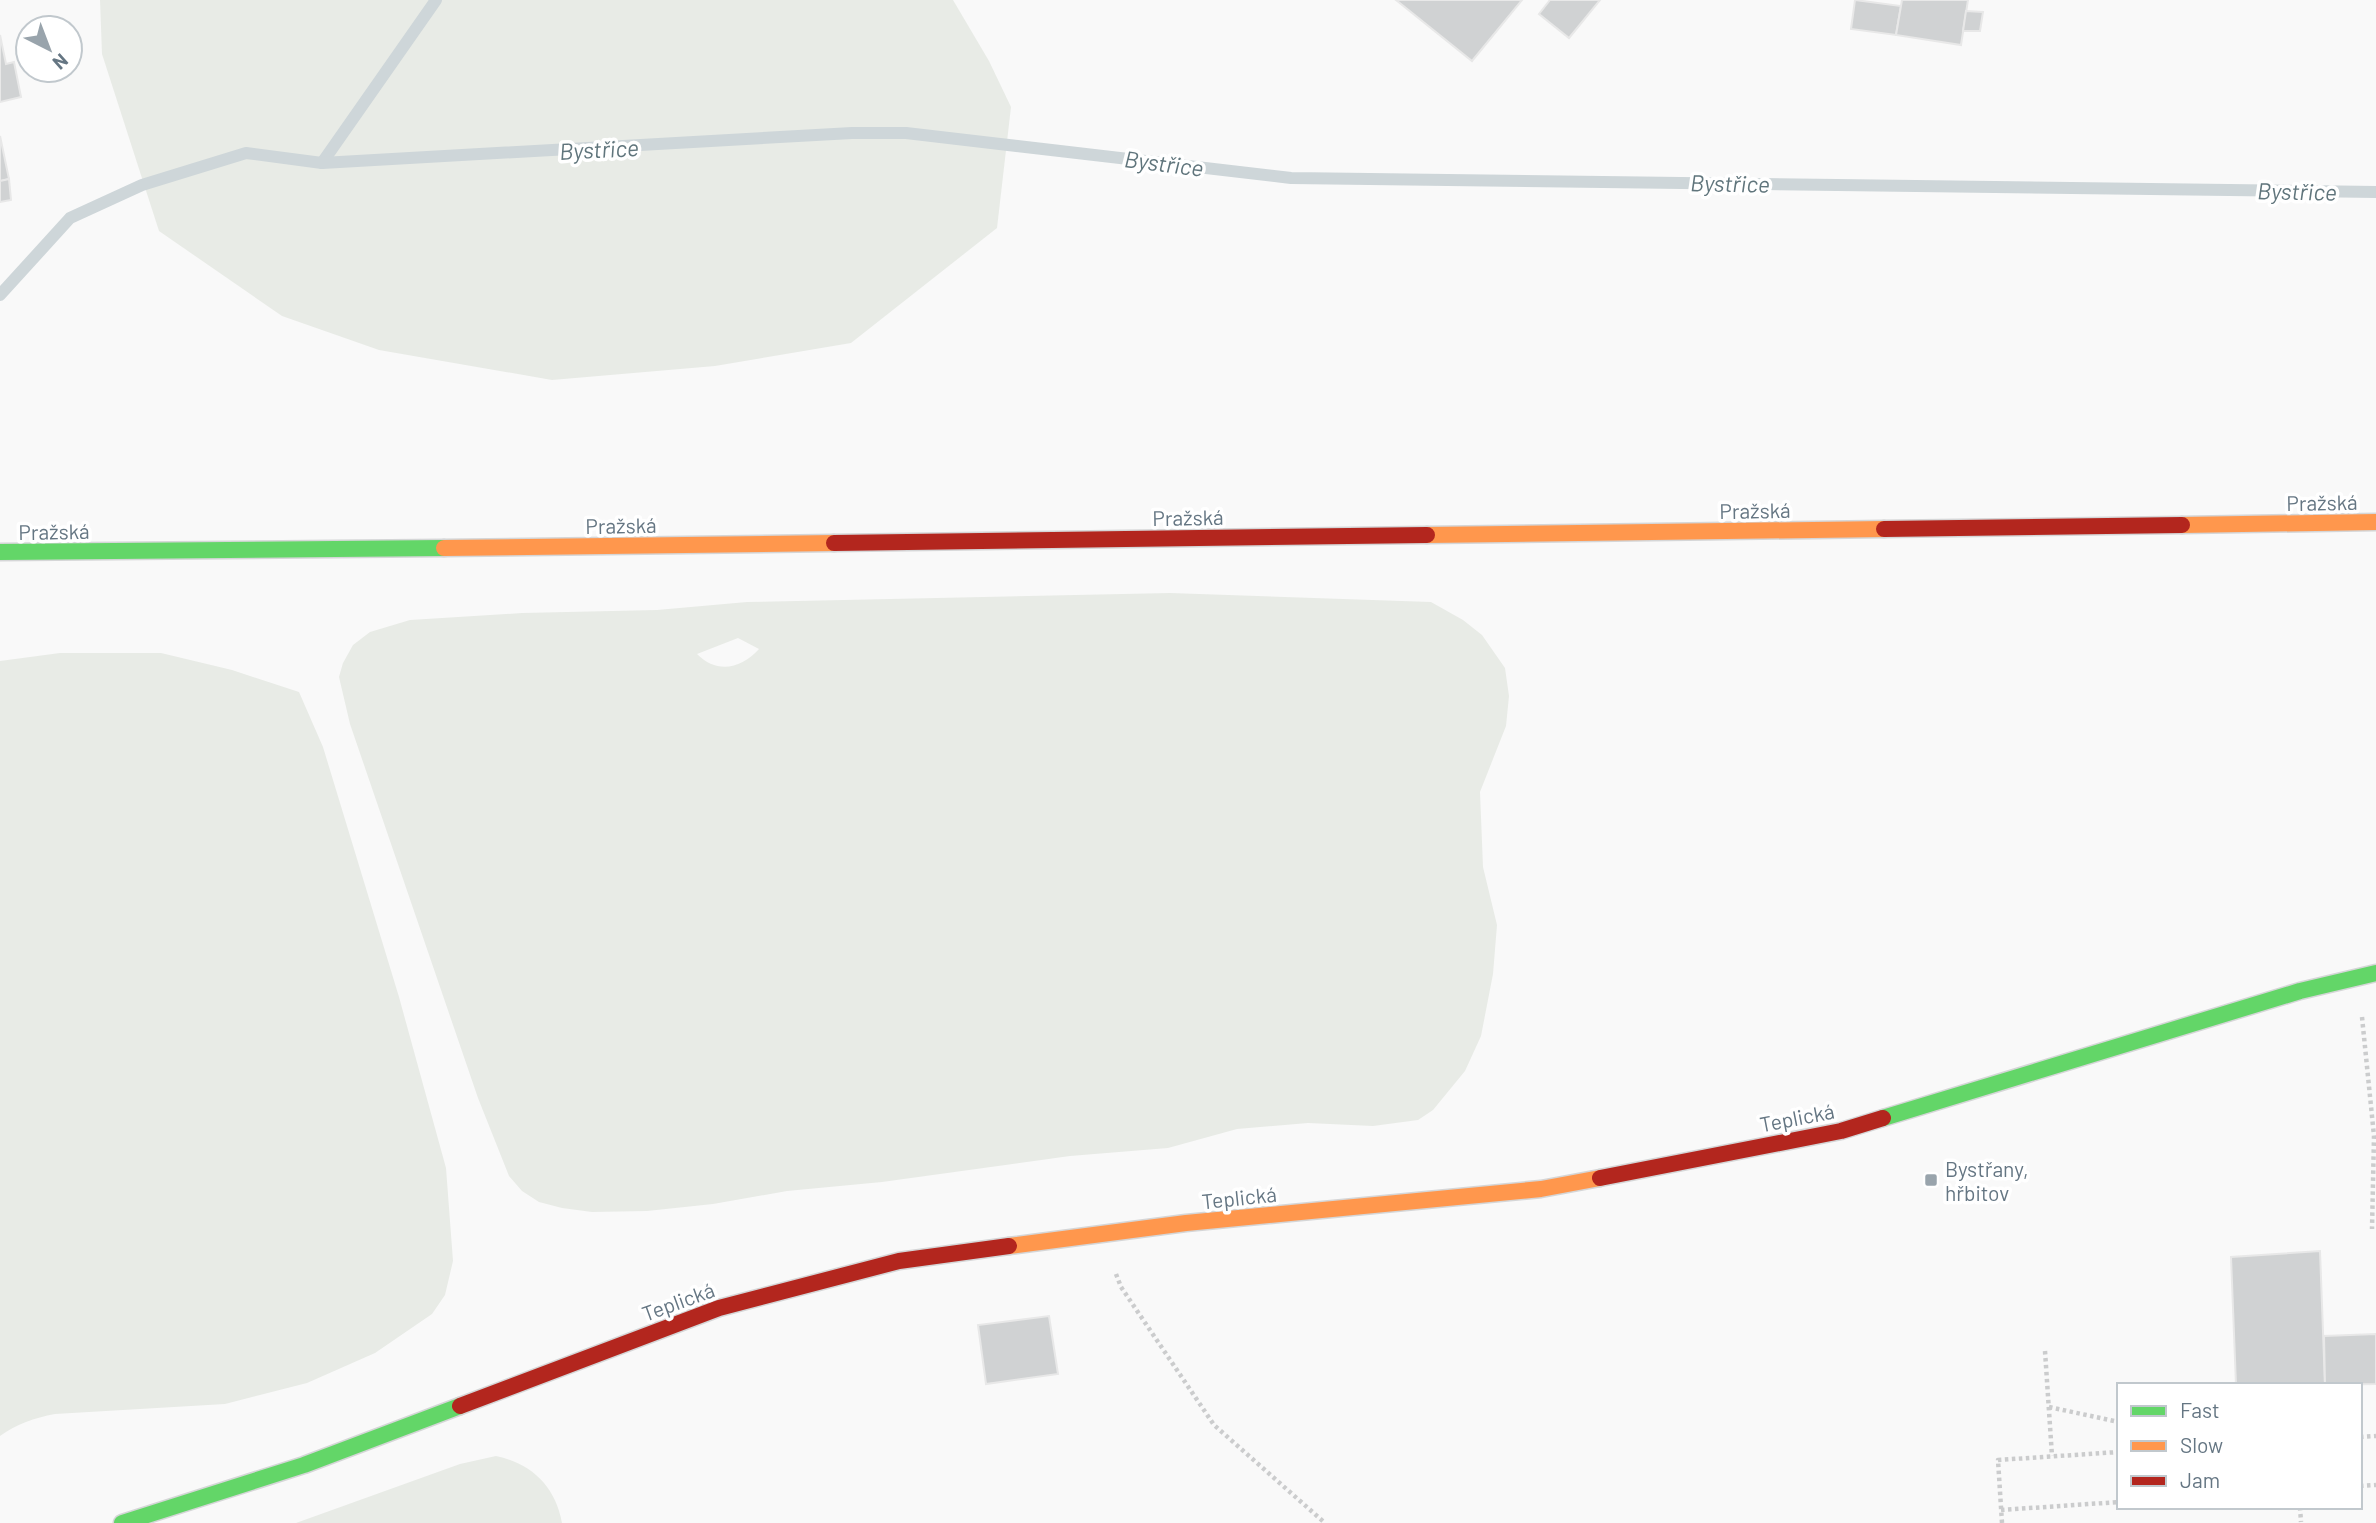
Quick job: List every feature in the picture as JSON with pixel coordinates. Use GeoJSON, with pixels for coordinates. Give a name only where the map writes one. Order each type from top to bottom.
{"type":"FeatureCollection","features":[{"type":"Feature","properties":{"kind":"street","name":"Pražská"},"geometry":{"type":"LineString","coordinates":[[0,552],[2376,522]]}},
{"type":"Feature","properties":{"kind":"street","name":"Teplická"},"geometry":{"type":"LineString","coordinates":[[122,1523],[304,1465],[719,1308],[899,1261],[1186,1223],[1541,1189],[1841,1130],[2287,995],[2376,973]]}},
{"type":"Feature","properties":{"kind":"path"},"geometry":{"type":"LineString","coordinates":[[2357,978],[2374,1136],[2372,1229]]}},
{"type":"Feature","properties":{"kind":"path"},"geometry":{"type":"LineString","coordinates":[[1099,1235],[1122,1287],[1214,1425],[1325,1523]]}},
{"type":"Feature","properties":{"kind":"path"},"geometry":{"type":"LineString","coordinates":[[2045,1351],[2052,1456]]}},
{"type":"Feature","properties":{"kind":"path"},"geometry":{"type":"LineString","coordinates":[[2049,1407],[2117,1422]]}},
{"type":"Feature","properties":{"kind":"path"},"geometry":{"type":"LineString","coordinates":[[2002,1523],[1998,1460],[2117,1452]]}},
{"type":"Feature","properties":{"kind":"path"},"geometry":{"type":"LineString","coordinates":[[2001,1510],[2117,1502]]}},
{"type":"Feature","properties":{"kind":"shaded area"},"geometry":{"type":"Polygon","coordinates":[[[100,0],[953,0],[989,61],[1011,107],[997,228],[851,343],[715,366],[552,380],[379,350],[282,316],[159,231],[102,54],[100,0]]]}},
{"type":"Feature","properties":{"kind":"shaded area"},"geometry":{"type":"Polygon","coordinates":[[[1170,593],[1431,602],[1463,620],[1482,635],[1505,668],[1509,696],[1506,726],[1480,792],[1483,867],[1497,925],[1493,974],[1481,1036],[1465,1071],[1433,1110],[1418,1120],[1373,1126],[1308,1123],[1237,1129],[1168,1148],[1070,1156],[647,1211],[592,1212],[562,1208],[539,1202],[522,1191],[509,1176],[478,1098],[350,724],[339,677],[343,663],[353,645],[370,632],[410,620],[522,613],[657,610],[747,602],[1170,593]],[[738,638],[697,654],[713,664],[729,666],[745,661],[759,649],[738,638]]]}},
{"type":"Feature","properties":{"kind":"shaded area"},"geometry":{"type":"Polygon","coordinates":[[[60,653],[161,653],[232,670],[299,692],[323,747],[399,997],[446,1168],[453,1261],[445,1295],[432,1314],[375,1353],[307,1383],[225,1404],[55,1414],[26,1422],[0,1436],[0,661],[60,653]]]}},
{"type":"Feature","properties":{"kind":"shaded area"},"geometry":{"type":"Polygon","coordinates":[[[496,1456],[521,1465],[540,1479],[554,1498],[562,1523],[296,1523],[460,1464],[496,1456]]]}},
{"type":"Feature","properties":{"kind":"building"},"geometry":{"type":"Polygon","coordinates":[[[1396,0],[1522,0],[1472,61],[1396,0]]]}},
{"type":"Feature","properties":{"kind":"building"},"geometry":{"type":"Polygon","coordinates":[[[1550,0],[1600,0],[1569,38],[1539,14],[1550,0]]]}},
{"type":"Feature","properties":{"kind":"building"},"geometry":{"type":"Polygon","coordinates":[[[1855,0],[1901,6],[1896,35],[1851,29],[1855,0]]]}},
{"type":"Feature","properties":{"kind":"building"},"geometry":{"type":"Polygon","coordinates":[[[1902,0],[1968,0],[1961,45],[1896,35],[1902,0]]]}},
{"type":"Feature","properties":{"kind":"building"},"geometry":{"type":"Polygon","coordinates":[[[1966,11],[1983,12],[1980,31],[1963,31],[1966,11]]]}},
{"type":"Feature","properties":{"kind":"building"},"geometry":{"type":"Polygon","coordinates":[[[0,35],[6,64],[14,62],[14,84],[18,84],[21,97],[0,102],[0,35]]]}},
{"type":"Feature","properties":{"kind":"building"},"geometry":{"type":"Polygon","coordinates":[[[0,136],[9,179],[0,181],[0,136]]]}},
{"type":"Feature","properties":{"kind":"building"},"geometry":{"type":"Polygon","coordinates":[[[9,179],[11,200],[0,202],[0,181],[9,179]]]}},
{"type":"Feature","properties":{"kind":"building"},"geometry":{"type":"Polygon","coordinates":[[[2320,1251],[2325,1383],[2236,1383],[2231,1257],[2320,1251]]]}},
{"type":"Feature","properties":{"kind":"building"},"geometry":{"type":"Polygon","coordinates":[[[1049,1316],[1058,1374],[986,1384],[978,1325],[1049,1316]]]}},
{"type":"Feature","properties":{"kind":"building"},"geometry":{"type":"Polygon","coordinates":[[[2376,1334],[2376,1384],[2325,1383],[2324,1336],[2376,1334]]]}},
{"type":"Feature","properties":{"kind":"waterway"},"geometry":{"type":"LineString","coordinates":[[322,163],[436,0]]}},
{"type":"Feature","properties":{"kind":"waterway","name":"Bystřice"},"geometry":{"type":"LineString","coordinates":[[0,295],[70,218],[142,185],[246,153],[322,163],[852,133],[906,133],[1291,178],[2376,192]]}},
{"type":"Feature","properties":{"kind":"traffic: fast"},"geometry":{"type":"LineString","coordinates":[[0,552],[444,548]]}},
{"type":"Feature","properties":{"kind":"traffic: fast"},"geometry":{"type":"LineString","coordinates":[[1883,1118],[2300,991],[2376,973]]}},
{"type":"Feature","properties":{"kind":"traffic: fast"},"geometry":{"type":"LineString","coordinates":[[122,1523],[304,1465],[460,1406]]}},
{"type":"Feature","properties":{"kind":"traffic: slow"},"geometry":{"type":"LineString","coordinates":[[2182,525],[2376,522]]}},
{"type":"Feature","properties":{"kind":"traffic: slow"},"geometry":{"type":"LineString","coordinates":[[1427,535],[1884,529]]}},
{"type":"Feature","properties":{"kind":"traffic: slow"},"geometry":{"type":"LineString","coordinates":[[444,548],[834,543]]}},
{"type":"Feature","properties":{"kind":"traffic: slow"},"geometry":{"type":"LineString","coordinates":[[1009,1246],[1186,1223],[1541,1189],[1600,1178]]}},
{"type":"Feature","properties":{"kind":"traffic: jam"},"geometry":{"type":"LineString","coordinates":[[1884,529],[2182,525]]}},
{"type":"Feature","properties":{"kind":"traffic: jam"},"geometry":{"type":"LineString","coordinates":[[834,543],[1427,535]]}},
{"type":"Feature","properties":{"kind":"traffic: jam"},"geometry":{"type":"LineString","coordinates":[[1600,1178],[1841,1131],[1883,1118]]}},
{"type":"Feature","properties":{"kind":"traffic: jam"},"geometry":{"type":"LineString","coordinates":[[460,1406],[719,1308],[899,1261],[1009,1246]]}},
{"type":"Feature","properties":{"kind":"place","name":"Bystřany, hřbitov"},"geometry":{"type":"Point","coordinates":[1931,1180]}}]}
